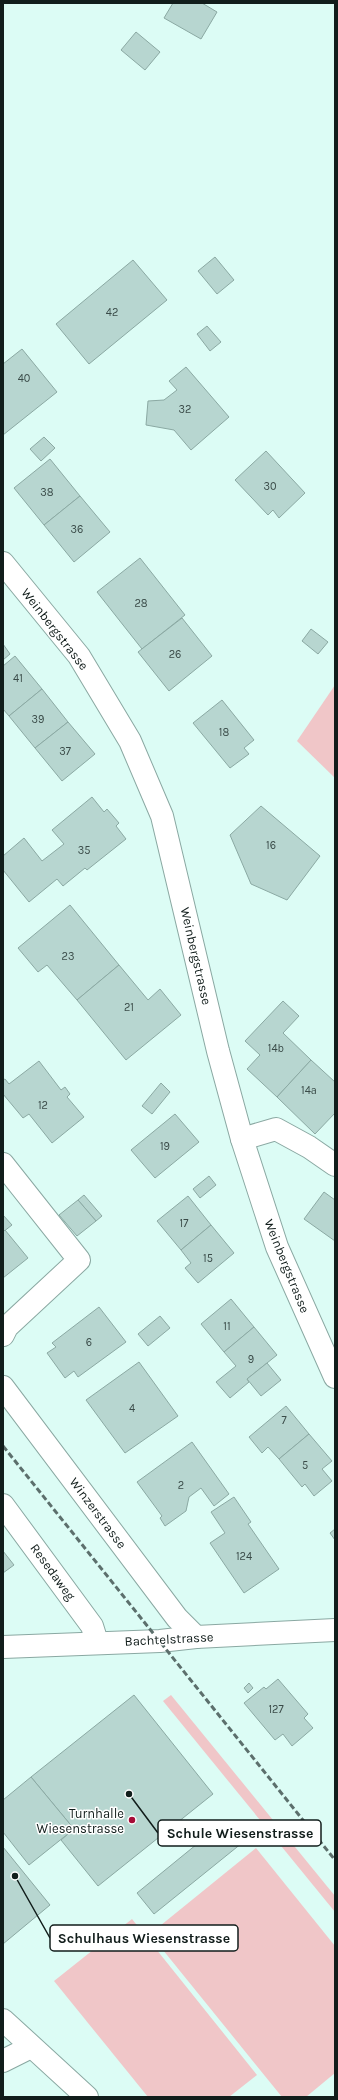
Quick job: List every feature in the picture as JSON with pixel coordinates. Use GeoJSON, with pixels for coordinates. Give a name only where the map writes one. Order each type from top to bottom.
{"type":"FeatureCollection","features":[{"type":"Feature","properties":{"kind":"street","name":"Weinbergstrasse"},"geometry":{"type":"LineString","coordinates":[[3,563],[79,656],[130,741],[162,816],[218,1051],[242,1138],[277,1247],[335,1377]]}},
{"type":"Feature","properties":{"kind":"street"},"geometry":{"type":"LineString","coordinates":[[242,1138],[276,1129],[309,1147],[335,1165]]}},
{"type":"Feature","properties":{"kind":"street"},"geometry":{"type":"LineString","coordinates":[[3,1164],[79,1260],[8,1327],[3,1335]]}},
{"type":"Feature","properties":{"kind":"street","name":"Winzerstrasse"},"geometry":{"type":"LineString","coordinates":[[3,1387],[177,1618],[196,1637]]}},
{"type":"Feature","properties":{"kind":"street","name":"Resedaweg"},"geometry":{"type":"LineString","coordinates":[[3,1505],[92,1626],[97,1642]]}},
{"type":"Feature","properties":{"kind":"street","name":"Bachtelstrasse"},"geometry":{"type":"LineString","coordinates":[[3,1647],[97,1642],[160,1641],[196,1637],[335,1630]]}},
{"type":"Feature","properties":{"kind":"street"},"geometry":{"type":"LineString","coordinates":[[3,2020],[87,2097]]}},
{"type":"Feature","properties":{"kind":"street"},"geometry":{"type":"LineString","coordinates":[[3,2060],[32,2047]]}},
{"type":"Feature","properties":{"kind":"shaded area"},"geometry":{"type":"Polygon","coordinates":[[[335,685],[335,778],[297,741],[335,685]]]}},
{"type":"Feature","properties":{"kind":"shaded area"},"geometry":{"type":"Polygon","coordinates":[[[171,1695],[335,1896],[335,1912],[163,1701],[171,1695]]]}},
{"type":"Feature","properties":{"kind":"shaded area"},"geometry":{"type":"Polygon","coordinates":[[[256,1848],[335,1946],[335,2073],[306,2097],[282,2097],[150,1934],[256,1848]]]}},
{"type":"Feature","properties":{"kind":"shaded area"},"geometry":{"type":"Polygon","coordinates":[[[132,1919],[257,2075],[229,2097],[148,2097],[54,1981],[132,1919]]]}},
{"type":"Feature","properties":{"kind":"building"},"geometry":{"type":"Polygon","coordinates":[[[173,3],[202,3],[217,12],[201,39],[164,18],[173,3]]]}},
{"type":"Feature","properties":{"kind":"building"},"geometry":{"type":"Polygon","coordinates":[[[136,32],[160,52],[145,70],[121,50],[136,32]]]}},
{"type":"Feature","properties":{"kind":"building"},"geometry":{"type":"Polygon","coordinates":[[[215,257],[234,280],[217,294],[198,271],[215,257]]]}},
{"type":"Feature","properties":{"kind":"building"},"geometry":{"type":"Polygon","coordinates":[[[133,260],[167,300],[89,364],[56,324],[133,260]]]}},
{"type":"Feature","properties":{"kind":"building"},"geometry":{"type":"Polygon","coordinates":[[[207,326],[221,342],[210,351],[197,334],[207,326]]]}},
{"type":"Feature","properties":{"kind":"building"},"geometry":{"type":"Polygon","coordinates":[[[22,349],[57,392],[3,435],[3,364],[22,349]]]}},
{"type":"Feature","properties":{"kind":"building"},"geometry":{"type":"Polygon","coordinates":[[[186,367],[229,417],[191,450],[174,430],[146,425],[148,401],[164,400],[177,390],[169,381],[186,367]]]}},
{"type":"Feature","properties":{"kind":"building"},"geometry":{"type":"Polygon","coordinates":[[[44,437],[55,448],[41,461],[30,449],[44,437]]]}},
{"type":"Feature","properties":{"kind":"building"},"geometry":{"type":"Polygon","coordinates":[[[266,451],[305,493],[279,518],[273,510],[268,515],[235,480],[266,451]]]}},
{"type":"Feature","properties":{"kind":"building"},"geometry":{"type":"Polygon","coordinates":[[[50,459],[80,496],[44,525],[14,488],[50,459]]]}},
{"type":"Feature","properties":{"kind":"building"},"geometry":{"type":"Polygon","coordinates":[[[80,496],[110,532],[74,562],[44,525],[80,496]]]}},
{"type":"Feature","properties":{"kind":"building"},"geometry":{"type":"Polygon","coordinates":[[[140,558],[185,615],[142,649],[97,592],[140,558]]]}},
{"type":"Feature","properties":{"kind":"building"},"geometry":{"type":"Polygon","coordinates":[[[182,618],[212,656],[169,691],[138,652],[182,618]]]}},
{"type":"Feature","properties":{"kind":"building"},"geometry":{"type":"Polygon","coordinates":[[[311,629],[328,642],[318,654],[302,641],[311,629]]]}},
{"type":"Feature","properties":{"kind":"building"},"geometry":{"type":"Polygon","coordinates":[[[3,644],[10,654],[3,660],[3,644]]]}},
{"type":"Feature","properties":{"kind":"building"},"geometry":{"type":"Polygon","coordinates":[[[15,656],[42,689],[9,716],[3,709],[3,666],[15,656]]]}},
{"type":"Feature","properties":{"kind":"building"},"geometry":{"type":"Polygon","coordinates":[[[42,689],[68,722],[35,748],[9,716],[42,689]]]}},
{"type":"Feature","properties":{"kind":"building"},"geometry":{"type":"Polygon","coordinates":[[[222,700],[254,740],[244,748],[249,754],[230,768],[193,723],[222,700]]]}},
{"type":"Feature","properties":{"kind":"building"},"geometry":{"type":"Polygon","coordinates":[[[68,722],[95,754],[62,781],[35,748],[68,722]]]}},
{"type":"Feature","properties":{"kind":"building"},"geometry":{"type":"Polygon","coordinates":[[[92,797],[104,812],[107,809],[119,823],[116,826],[126,839],[87,870],[85,868],[63,886],[57,879],[29,902],[3,870],[3,856],[24,838],[42,861],[64,844],[52,830],[92,797]]]}},
{"type":"Feature","properties":{"kind":"building"},"geometry":{"type":"Polygon","coordinates":[[[261,806],[320,856],[287,900],[251,884],[230,835],[261,806]]]}},
{"type":"Feature","properties":{"kind":"building"},"geometry":{"type":"Polygon","coordinates":[[[70,905],[119,965],[77,1000],[47,965],[38,972],[18,948],[70,905]]]}},
{"type":"Feature","properties":{"kind":"building"},"geometry":{"type":"Polygon","coordinates":[[[119,965],[148,1000],[160,989],[181,1015],[126,1060],[77,1000],[119,965]]]}},
{"type":"Feature","properties":{"kind":"building"},"geometry":{"type":"Polygon","coordinates":[[[283,1001],[299,1016],[283,1033],[311,1060],[277,1097],[247,1069],[260,1055],[245,1041],[283,1001]]]}},
{"type":"Feature","properties":{"kind":"building"},"geometry":{"type":"Polygon","coordinates":[[[311,1060],[335,1082],[335,1113],[315,1134],[277,1097],[311,1060]]]}},
{"type":"Feature","properties":{"kind":"building"},"geometry":{"type":"Polygon","coordinates":[[[39,1061],[61,1090],[65,1087],[70,1094],[67,1097],[84,1117],[52,1143],[29,1114],[23,1118],[3,1094],[3,1080],[5,1079],[9,1084],[39,1061]]]}},
{"type":"Feature","properties":{"kind":"building"},"geometry":{"type":"Polygon","coordinates":[[[161,1083],[170,1092],[152,1114],[142,1106],[161,1083]]]}},
{"type":"Feature","properties":{"kind":"building"},"geometry":{"type":"Polygon","coordinates":[[[175,1114],[199,1142],[155,1178],[131,1150],[175,1114]]]}},
{"type":"Feature","properties":{"kind":"building"},"geometry":{"type":"Polygon","coordinates":[[[209,1176],[216,1185],[200,1198],[193,1189],[209,1176]]]}},
{"type":"Feature","properties":{"kind":"building"},"geometry":{"type":"Polygon","coordinates":[[[324,1192],[335,1200],[335,1241],[304,1219],[324,1192]]]}},
{"type":"Feature","properties":{"kind":"building"},"geometry":{"type":"Polygon","coordinates":[[[84,1195],[102,1216],[96,1221],[78,1200],[84,1195]]]}},
{"type":"Feature","properties":{"kind":"building"},"geometry":{"type":"Polygon","coordinates":[[[188,1196],[211,1225],[181,1250],[157,1221],[188,1196]]]}},
{"type":"Feature","properties":{"kind":"building"},"geometry":{"type":"Polygon","coordinates":[[[78,1200],[96,1221],[77,1236],[59,1215],[78,1200]]]}},
{"type":"Feature","properties":{"kind":"building"},"geometry":{"type":"Polygon","coordinates":[[[3,1215],[12,1225],[3,1232],[3,1215]]]}},
{"type":"Feature","properties":{"kind":"building"},"geometry":{"type":"Polygon","coordinates":[[[211,1225],[234,1253],[198,1283],[185,1268],[191,1263],[181,1250],[211,1225]]]}},
{"type":"Feature","properties":{"kind":"building"},"geometry":{"type":"Polygon","coordinates":[[[5,1230],[28,1258],[3,1278],[3,1232],[5,1230]]]}},
{"type":"Feature","properties":{"kind":"building"},"geometry":{"type":"Polygon","coordinates":[[[231,1299],[254,1327],[224,1352],[201,1324],[231,1299]]]}},
{"type":"Feature","properties":{"kind":"building"},"geometry":{"type":"Polygon","coordinates":[[[99,1307],[126,1342],[78,1377],[74,1371],[65,1378],[47,1353],[56,1347],[52,1343],[99,1307]]]}},
{"type":"Feature","properties":{"kind":"building"},"geometry":{"type":"Polygon","coordinates":[[[160,1316],[170,1328],[148,1346],[138,1334],[160,1316]]]}},
{"type":"Feature","properties":{"kind":"building"},"geometry":{"type":"Polygon","coordinates":[[[254,1327],[277,1355],[247,1379],[249,1382],[230,1398],[216,1382],[236,1366],[224,1352],[254,1327]]]}},
{"type":"Feature","properties":{"kind":"building"},"geometry":{"type":"Polygon","coordinates":[[[139,1362],[178,1416],[125,1453],[86,1400],[139,1362]]]}},
{"type":"Feature","properties":{"kind":"building"},"geometry":{"type":"Polygon","coordinates":[[[267,1363],[281,1380],[261,1396],[247,1379],[267,1363]]]}},
{"type":"Feature","properties":{"kind":"building"},"geometry":{"type":"Polygon","coordinates":[[[286,1406],[309,1434],[279,1459],[268,1447],[262,1453],[249,1437],[286,1406]]]}},
{"type":"Feature","properties":{"kind":"building"},"geometry":{"type":"Polygon","coordinates":[[[309,1434],[332,1461],[322,1469],[332,1481],[314,1496],[305,1484],[302,1487],[279,1459],[309,1434]]]}},
{"type":"Feature","properties":{"kind":"building"},"geometry":{"type":"Polygon","coordinates":[[[192,1442],[229,1494],[214,1506],[201,1488],[189,1497],[186,1511],[165,1526],[160,1518],[162,1516],[137,1482],[192,1442]]]}},
{"type":"Feature","properties":{"kind":"building"},"geometry":{"type":"Polygon","coordinates":[[[234,1497],[251,1522],[248,1524],[279,1569],[244,1593],[210,1543],[225,1533],[211,1512],[234,1497]]]}},
{"type":"Feature","properties":{"kind":"building"},"geometry":{"type":"Polygon","coordinates":[[[335,1529],[335,1540],[330,1533],[335,1529]]]}},
{"type":"Feature","properties":{"kind":"building"},"geometry":{"type":"Polygon","coordinates":[[[3,1551],[14,1565],[3,1573],[3,1551]]]}},
{"type":"Feature","properties":{"kind":"building"},"geometry":{"type":"Polygon","coordinates":[[[278,1679],[308,1714],[304,1718],[313,1728],[292,1746],[283,1734],[275,1740],[244,1703],[264,1687],[266,1689],[278,1679]]]}},
{"type":"Feature","properties":{"kind":"building"},"geometry":{"type":"Polygon","coordinates":[[[249,1683],[253,1688],[248,1693],[244,1688],[249,1683]]]}},
{"type":"Feature","properties":{"kind":"building"},"geometry":{"type":"Polygon","coordinates":[[[134,1695],[213,1794],[98,1886],[61,1840],[74,1829],[31,1777],[134,1695]]]}},
{"type":"Feature","properties":{"kind":"building"},"geometry":{"type":"Polygon","coordinates":[[[31,1777],[74,1829],[29,1865],[3,1832],[3,1800],[31,1777]]]}},
{"type":"Feature","properties":{"kind":"building"},"geometry":{"type":"Polygon","coordinates":[[[224,1822],[242,1843],[154,1914],[137,1893],[224,1822]]]}},
{"type":"Feature","properties":{"kind":"building"},"geometry":{"type":"Polygon","coordinates":[[[3,1847],[50,1905],[3,1944],[3,1847]]]}},
{"type":"Feature","properties":{"kind":"railway"},"geometry":{"type":"LineString","coordinates":[[3,1446],[335,1860]]}},
{"type":"Feature","properties":{"kind":"place","name":"Schule Wiesenstrasse"},"geometry":{"type":"Point","coordinates":[129,1794]}},
{"type":"Feature","properties":{"kind":"place","name":"Turnhalle Wiesenstrasse"},"geometry":{"type":"Point","coordinates":[132,1820]}},
{"type":"Feature","properties":{"kind":"place","name":"Schulhaus Wiesenstrasse"},"geometry":{"type":"Point","coordinates":[15,1876]}}]}
